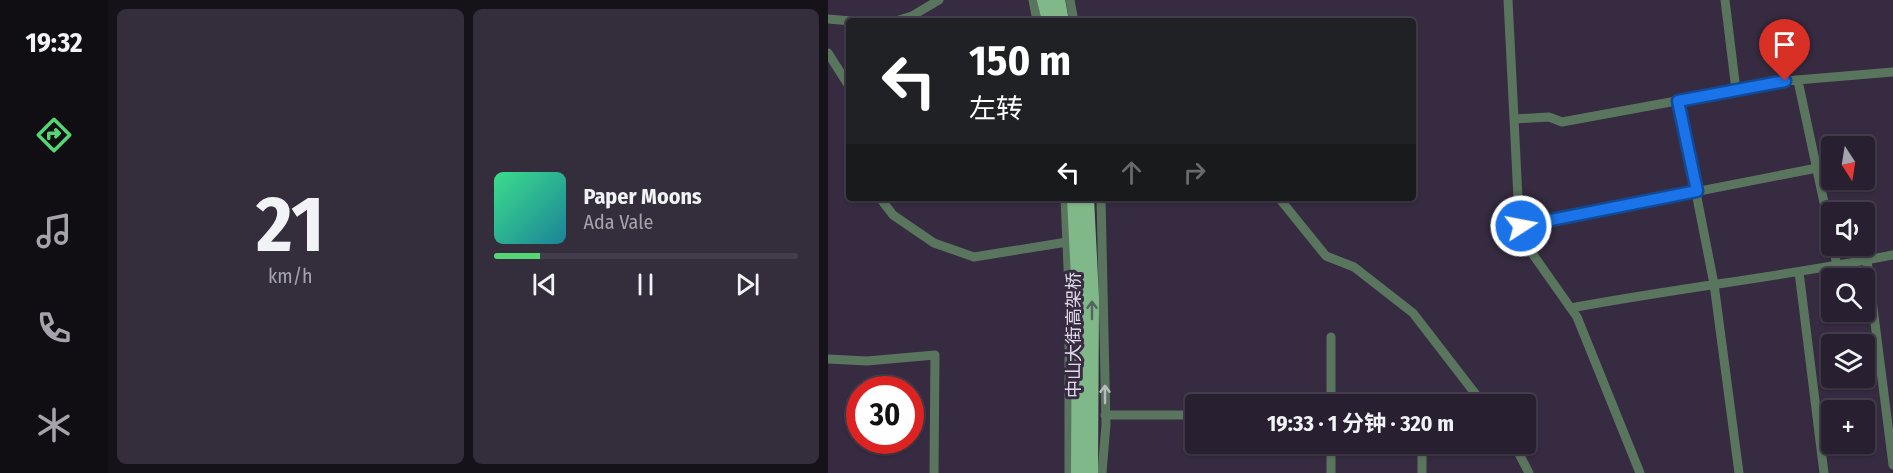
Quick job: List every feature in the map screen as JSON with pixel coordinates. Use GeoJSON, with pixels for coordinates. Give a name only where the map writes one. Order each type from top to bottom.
{"type":"FeatureCollection","features":[{"type":"Feature","properties":{"kind":"main road"},"geometry":{"type":"LineString","coordinates":[[1044,0],[1048,18]]}},
{"type":"Feature","properties":{"kind":"main road"},"geometry":{"type":"LineString","coordinates":[[1058,0],[1061,18]]}},
{"type":"Feature","properties":{"kind":"main road","name":"中山大街高架桥"},"geometry":{"type":"LineString","coordinates":[[1074,201],[1079,298],[1078,473]]}},
{"type":"Feature","properties":{"kind":"main road","name":"中山大街高架桥"},"geometry":{"type":"LineString","coordinates":[[1087,201],[1092,298],[1091,473]]}},
{"type":"Feature","properties":{"kind":"street"},"geometry":{"type":"LineString","coordinates":[[906,18],[939,0]]}},
{"type":"Feature","properties":{"kind":"street"},"geometry":{"type":"LineString","coordinates":[[1033,0],[1036,18]]}},
{"type":"Feature","properties":{"kind":"street"},"geometry":{"type":"LineString","coordinates":[[1508,0],[1521,226],[1527,246],[1577,317],[1640,473]]}},
{"type":"Feature","properties":{"kind":"street"},"geometry":{"type":"LineString","coordinates":[[1725,0],[1736,90]]}},
{"type":"Feature","properties":{"kind":"street"},"geometry":{"type":"LineString","coordinates":[[1071,4],[1081,18]]}},
{"type":"Feature","properties":{"kind":"street"},"geometry":{"type":"LineString","coordinates":[[828,19],[846,21]]}},
{"type":"Feature","properties":{"kind":"street"},"geometry":{"type":"LineString","coordinates":[[828,53],[846,81]]}},
{"type":"Feature","properties":{"kind":"street"},"geometry":{"type":"LineString","coordinates":[[1514,119],[1549,117],[1562,122],[1736,90],[1797,81],[1893,72]]}},
{"type":"Feature","properties":{"kind":"street"},"geometry":{"type":"LineString","coordinates":[[1797,81],[1824,202]]}},
{"type":"Feature","properties":{"kind":"street"},"geometry":{"type":"LineString","coordinates":[[1678,101],[1714,284],[1739,473]]}},
{"type":"Feature","properties":{"kind":"street"},"geometry":{"type":"LineString","coordinates":[[1521,226],[1817,168]]}},
{"type":"Feature","properties":{"kind":"street"},"geometry":{"type":"LineString","coordinates":[[882,201],[893,215],[934,243],[974,257],[1067,242]]}},
{"type":"Feature","properties":{"kind":"street"},"geometry":{"type":"LineString","coordinates":[[1065,201],[1069,473]]}},
{"type":"Feature","properties":{"kind":"street"},"geometry":{"type":"LineString","coordinates":[[1101,201],[1106,415],[1102,473]]}},
{"type":"Feature","properties":{"kind":"street"},"geometry":{"type":"LineString","coordinates":[[1281,201],[1326,256],[1354,267],[1413,313],[1476,394]]}},
{"type":"Feature","properties":{"kind":"street"},"geometry":{"type":"LineString","coordinates":[[1571,308],[1893,255]]}},
{"type":"Feature","properties":{"kind":"street"},"geometry":{"type":"LineString","coordinates":[[1835,256],[1837,266]]}},
{"type":"Feature","properties":{"kind":"street"},"geometry":{"type":"LineString","coordinates":[[1867,260],[1893,465]]}},
{"type":"Feature","properties":{"kind":"street"},"geometry":{"type":"LineString","coordinates":[[1799,272],[1824,473]]}},
{"type":"Feature","properties":{"kind":"street"},"geometry":{"type":"LineString","coordinates":[[1331,337],[1331,394]]}},
{"type":"Feature","properties":{"kind":"street"},"geometry":{"type":"LineString","coordinates":[[828,359],[867,361],[935,355],[934,473]]}},
{"type":"Feature","properties":{"kind":"street"},"geometry":{"type":"LineString","coordinates":[[1106,415],[1185,415]]}},
{"type":"Feature","properties":{"kind":"street"},"geometry":{"type":"LineString","coordinates":[[1331,454],[1331,473]]}},
{"type":"Feature","properties":{"kind":"street"},"geometry":{"type":"LineString","coordinates":[[1422,454],[1422,473]]}},
{"type":"Feature","properties":{"kind":"street"},"geometry":{"type":"LineString","coordinates":[[1519,454],[1529,473]]}},
{"type":"Feature","properties":{"kind":"route"},"geometry":{"type":"LineString","coordinates":[[1521,226],[1697,191],[1678,101],[1785,81]]}}]}
